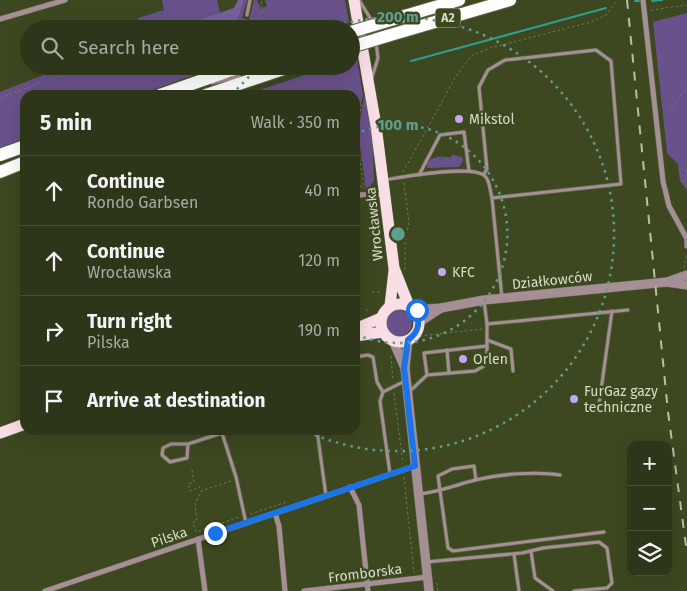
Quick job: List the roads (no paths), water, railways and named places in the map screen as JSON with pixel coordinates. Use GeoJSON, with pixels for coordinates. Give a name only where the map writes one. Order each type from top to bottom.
{"type":"FeatureCollection","features":[{"type":"Feature","properties":{"kind":"highway","name":"A2"},"geometry":{"type":"LineString","coordinates":[[360,30],[459,0]]}},
{"type":"Feature","properties":{"kind":"highway","name":"A2"},"geometry":{"type":"LineString","coordinates":[[360,44],[381,36],[510,0]]}},
{"type":"Feature","properties":{"kind":"highway"},"geometry":{"type":"LineString","coordinates":[[173,90],[217,75]]}},
{"type":"Feature","properties":{"kind":"highway"},"geometry":{"type":"LineString","coordinates":[[221,90],[266,75]]}},
{"type":"Feature","properties":{"kind":"highway"},"geometry":{"type":"LineString","coordinates":[[0,155],[20,148]]}},
{"type":"Feature","properties":{"kind":"highway"},"geometry":{"type":"LineString","coordinates":[[0,172],[20,164]]}},
{"type":"Feature","properties":{"kind":"main road","name":"Wrocławska"},"geometry":{"type":"LineString","coordinates":[[354,0],[358,20]]}},
{"type":"Feature","properties":{"kind":"main road","name":"Wrocławska"},"geometry":{"type":"LineString","coordinates":[[360,32],[386,194],[394,268],[390,306]]}},
{"type":"Feature","properties":{"kind":"main road","name":"Wrocławska"},"geometry":{"type":"LineString","coordinates":[[394,268],[412,308]]}},
{"type":"Feature","properties":{"kind":"main road"},"geometry":{"type":"LineString","coordinates":[[360,327],[381,318],[390,306],[400,304],[412,308],[420,327],[408,340],[393,341],[383,332],[381,318]]}},
{"type":"Feature","properties":{"kind":"main road"},"geometry":{"type":"LineString","coordinates":[[360,335],[383,332]]}},
{"type":"Feature","properties":{"kind":"main road"},"geometry":{"type":"LineString","coordinates":[[0,433],[20,426]]}},
{"type":"Feature","properties":{"kind":"street"},"geometry":{"type":"LineString","coordinates":[[0,19],[65,0]]}},
{"type":"Feature","properties":{"kind":"street"},"geometry":{"type":"LineString","coordinates":[[643,0],[663,182],[669,206],[687,240],[687,246]]}},
{"type":"Feature","properties":{"kind":"street"},"geometry":{"type":"LineString","coordinates":[[360,195],[386,194]]}},
{"type":"Feature","properties":{"kind":"street","name":"Działkowców"},"geometry":{"type":"LineString","coordinates":[[412,308],[441,308],[484,300],[667,282],[687,275]]}},
{"type":"Feature","properties":{"kind":"street","name":"Działkowców"},"geometry":{"type":"LineString","coordinates":[[667,282],[687,285]]}},
{"type":"Feature","properties":{"kind":"street","name":"Działkowców"},"geometry":{"type":"LineString","coordinates":[[420,327],[441,308]]}},
{"type":"Feature","properties":{"kind":"street"},"geometry":{"type":"LineString","coordinates":[[404,368],[408,340]]}},
{"type":"Feature","properties":{"kind":"street"},"geometry":{"type":"LineString","coordinates":[[393,341],[404,368],[406,381],[429,591]]}},
{"type":"Feature","properties":{"kind":"street","name":"Pilska"},"geometry":{"type":"LineString","coordinates":[[45,591],[415,466]]}},
{"type":"Feature","properties":{"kind":"street"},"geometry":{"type":"LineString","coordinates":[[350,487],[359,504],[368,591]]}},
{"type":"Feature","properties":{"kind":"street"},"geometry":{"type":"LineString","coordinates":[[275,513],[279,526],[286,591]]}},
{"type":"Feature","properties":{"kind":"street"},"geometry":{"type":"LineString","coordinates":[[198,539],[204,591]]}},
{"type":"Feature","properties":{"kind":"street","name":"Fromborska"},"geometry":{"type":"LineString","coordinates":[[304,591],[428,577]]}},
{"type":"Feature","properties":{"kind":"lane"},"geometry":{"type":"LineString","coordinates":[[247,15],[250,0]]}},
{"type":"Feature","properties":{"kind":"lane"},"geometry":{"type":"LineString","coordinates":[[359,0],[371,18],[379,25]]}},
{"type":"Feature","properties":{"kind":"lane"},"geometry":{"type":"LineString","coordinates":[[370,85],[378,58],[381,36]]}},
{"type":"Feature","properties":{"kind":"lane"},"geometry":{"type":"LineString","coordinates":[[484,174],[487,169],[479,87],[488,70],[505,60],[596,50],[611,61],[621,184],[492,198]]}},
{"type":"Feature","properties":{"kind":"lane"},"geometry":{"type":"LineString","coordinates":[[207,90],[237,75]]}},
{"type":"Feature","properties":{"kind":"lane"},"geometry":{"type":"LineString","coordinates":[[178,90],[249,75]]}},
{"type":"Feature","properties":{"kind":"lane"},"geometry":{"type":"LineString","coordinates":[[419,175],[440,135],[464,132],[469,171]]}},
{"type":"Feature","properties":{"kind":"lane"},"geometry":{"type":"LineString","coordinates":[[384,180],[469,171],[484,174],[489,182],[492,198],[502,298]]}},
{"type":"Feature","properties":{"kind":"lane"},"geometry":{"type":"LineString","coordinates":[[407,394],[426,375],[475,371],[484,366],[487,358],[487,324],[484,300]]}},
{"type":"Feature","properties":{"kind":"lane"},"geometry":{"type":"LineString","coordinates":[[487,324],[628,310]]}},
{"type":"Feature","properties":{"kind":"lane"},"geometry":{"type":"LineString","coordinates":[[598,412],[612,311]]}},
{"type":"Feature","properties":{"kind":"lane"},"geometry":{"type":"LineString","coordinates":[[487,340],[511,349],[513,371]]}},
{"type":"Feature","properties":{"kind":"lane"},"geometry":{"type":"LineString","coordinates":[[426,375],[424,353],[487,346]]}},
{"type":"Feature","properties":{"kind":"lane"},"geometry":{"type":"LineString","coordinates":[[446,350],[449,373]]}},
{"type":"Feature","properties":{"kind":"lane"},"geometry":{"type":"LineString","coordinates":[[360,356],[368,355],[373,357],[377,382],[383,392]]}},
{"type":"Feature","properties":{"kind":"lane"},"geometry":{"type":"LineString","coordinates":[[390,474],[380,400],[383,392],[406,381]]}},
{"type":"Feature","properties":{"kind":"lane"},"geometry":{"type":"LineString","coordinates":[[188,444],[187,458],[170,462],[162,455],[163,448],[167,446],[188,444],[216,435]]}},
{"type":"Feature","properties":{"kind":"lane"},"geometry":{"type":"LineString","coordinates":[[223,435],[237,480],[246,523]]}},
{"type":"Feature","properties":{"kind":"lane"},"geometry":{"type":"LineString","coordinates":[[319,435],[326,496]]}},
{"type":"Feature","properties":{"kind":"lane"},"geometry":{"type":"LineString","coordinates":[[476,480],[474,466],[452,469],[438,476],[448,548],[453,551],[604,532]]}},
{"type":"Feature","properties":{"kind":"lane"},"geometry":{"type":"LineString","coordinates":[[418,494],[440,492],[476,480],[542,472],[560,476]]}},
{"type":"Feature","properties":{"kind":"lane"},"geometry":{"type":"LineString","coordinates":[[426,562],[514,554],[599,542],[607,548],[612,582],[607,588],[574,591]]}},
{"type":"Feature","properties":{"kind":"lane"},"geometry":{"type":"LineString","coordinates":[[531,551],[535,578],[553,591]]}},
{"type":"Feature","properties":{"kind":"lane"},"geometry":{"type":"LineString","coordinates":[[514,554],[519,591]]}},
{"type":"Feature","properties":{"kind":"waterway"},"geometry":{"type":"LineString","coordinates":[[652,1],[662,0]]}},
{"type":"Feature","properties":{"kind":"waterway"},"geometry":{"type":"LineString","coordinates":[[411,61],[606,8]]}},
{"type":"Feature","properties":{"kind":"railway"},"geometry":{"type":"LineString","coordinates":[[627,0],[668,412],[687,553]]}},
{"type":"Feature","properties":{"kind":"place","name":"Mikstol"},"geometry":{"type":"Point","coordinates":[459,119]}},
{"type":"Feature","properties":{"kind":"place","name":"KFC"},"geometry":{"type":"Point","coordinates":[442,272]}},
{"type":"Feature","properties":{"kind":"place","name":"Orlen"},"geometry":{"type":"Point","coordinates":[463,359]}},
{"type":"Feature","properties":{"kind":"place","name":"FurGaz gazy techniczne"},"geometry":{"type":"Point","coordinates":[574,399]}}]}
